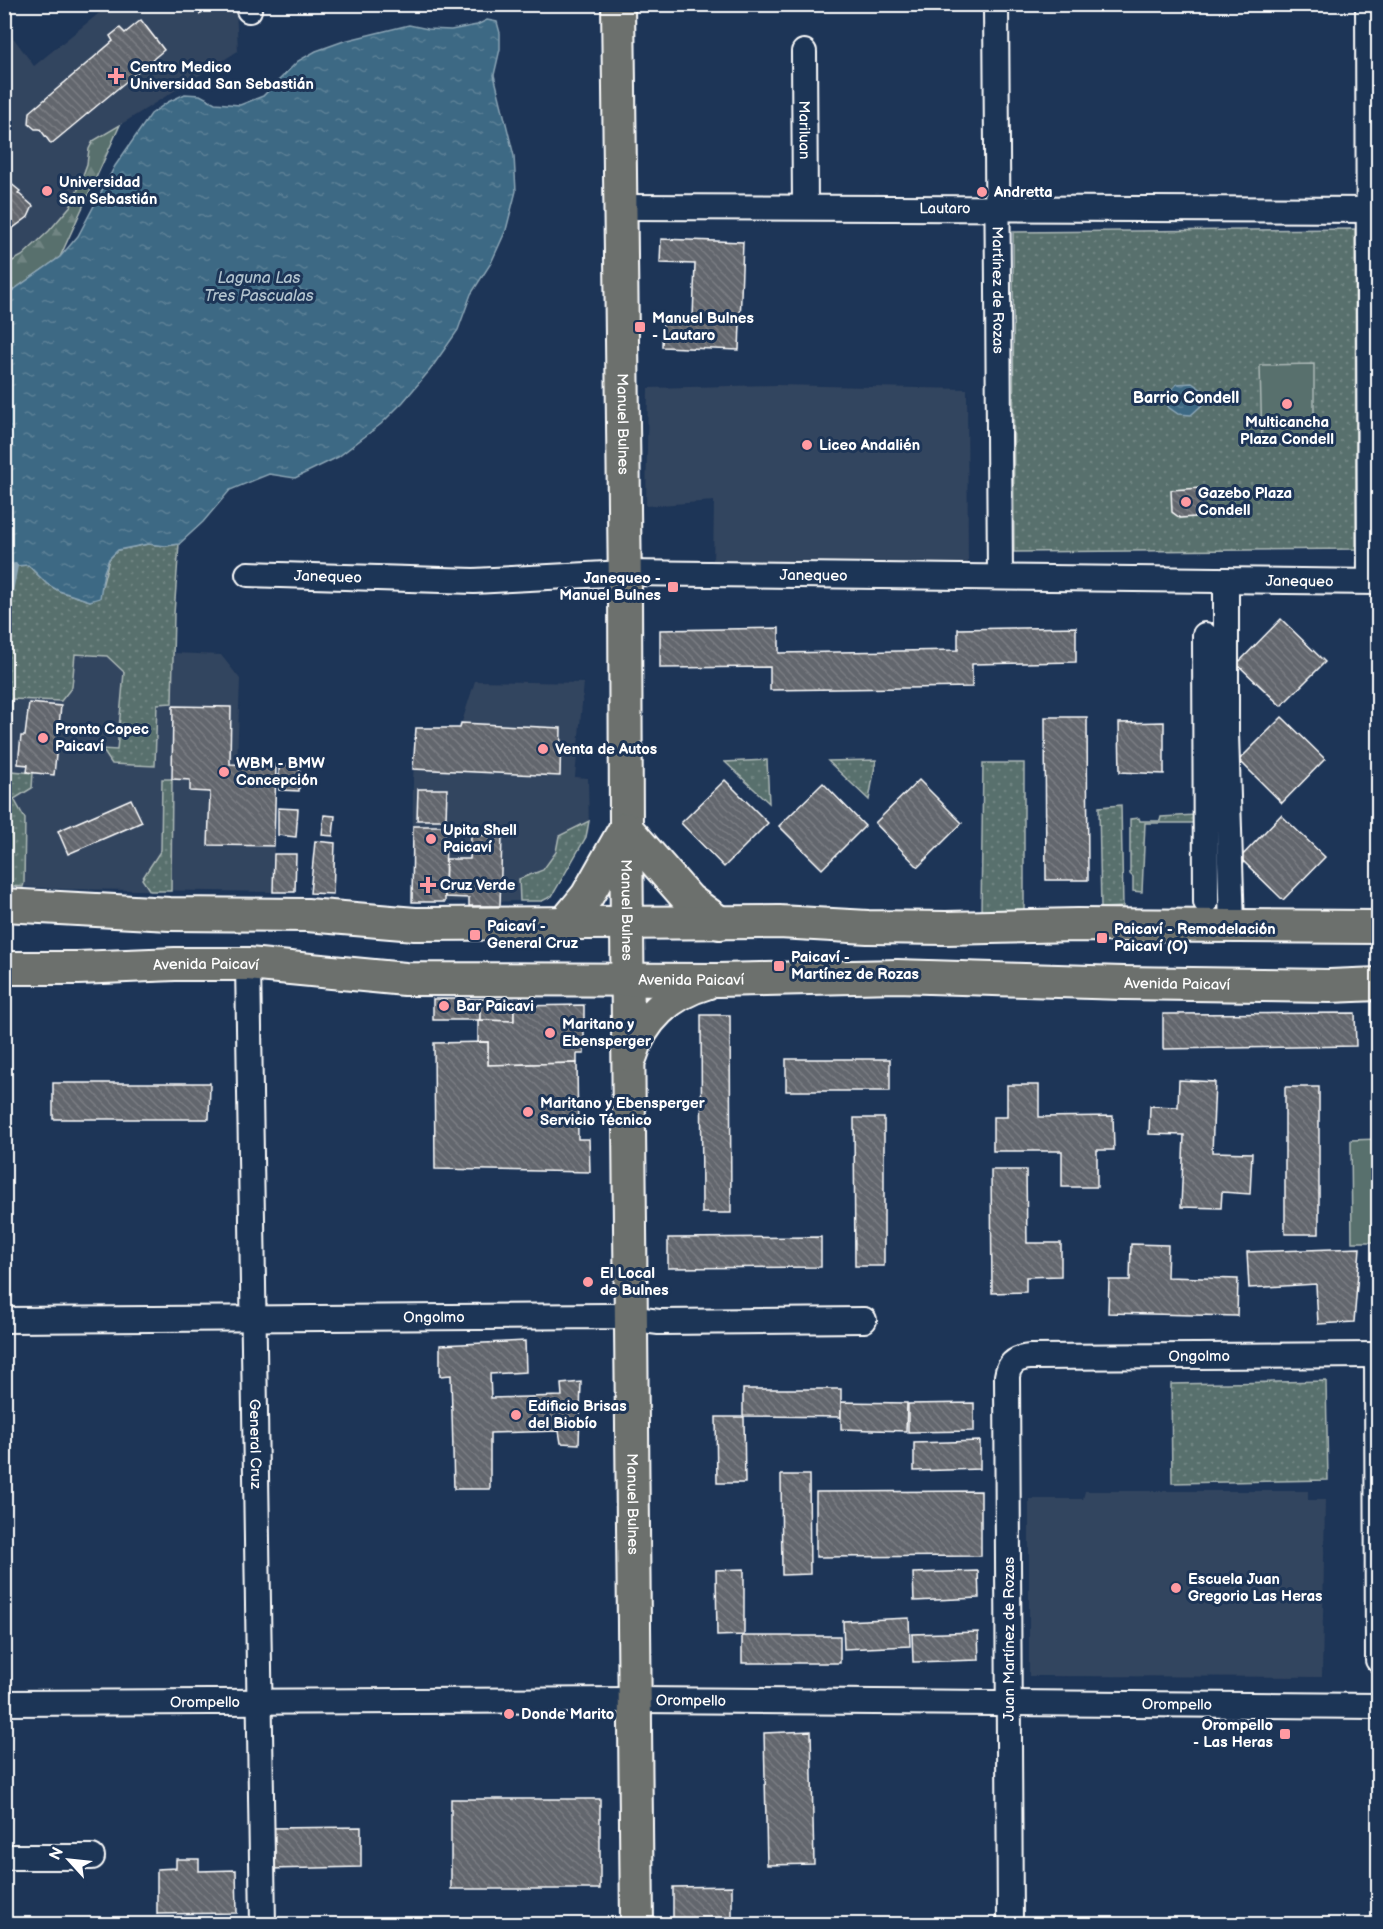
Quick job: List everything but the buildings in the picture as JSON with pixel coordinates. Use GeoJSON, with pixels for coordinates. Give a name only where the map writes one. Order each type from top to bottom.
{"type":"FeatureCollection","features":[{"type":"Feature","properties":{"kind":"main road","name":"Manuel Bulnes"},"geometry":{"type":"LineString","coordinates":[[618,4],[638,1924]]}},
{"type":"Feature","properties":{"kind":"main road"},"geometry":{"type":"LineString","coordinates":[[564,924],[587,896],[626,828],[689,900],[720,922]]}},
{"type":"Feature","properties":{"kind":"main road"},"geometry":{"type":"LineString","coordinates":[[4,905],[170,914],[307,915],[415,924],[788,922],[868,927],[946,928],[1077,925],[1378,927]]}},
{"type":"Feature","properties":{"kind":"main road","name":"Avenida Paicaví"},"geometry":{"type":"LineString","coordinates":[[4,968],[248,964],[405,979],[718,980],[887,976],[1330,986],[1378,984]]}},
{"type":"Feature","properties":{"kind":"main road"},"geometry":{"type":"LineString","coordinates":[[628,1069],[638,1038],[661,1007],[681,993],[718,980]]}},
{"type":"Feature","properties":{"kind":"street","name":"Martínez de Rozas"},"geometry":{"type":"LineString","coordinates":[[996,4],[1000,577]]}},
{"type":"Feature","properties":{"kind":"street"},"geometry":{"type":"LineString","coordinates":[[1368,4],[1374,210],[1374,581]]}},
{"type":"Feature","properties":{"kind":"street","name":"Mariluan"},"geometry":{"type":"LineString","coordinates":[[804,52],[805,207]]}},
{"type":"Feature","properties":{"kind":"street","name":"Lautaro"},"geometry":{"type":"LineString","coordinates":[[619,207],[1374,210]]}},
{"type":"Feature","properties":{"kind":"street","name":"Janequeo"},"geometry":{"type":"LineString","coordinates":[[248,574],[474,581],[625,573],[1374,581]]}},
{"type":"Feature","properties":{"kind":"street"},"geometry":{"type":"LineString","coordinates":[[1226,580],[1226,733],[1232,926]]}},
{"type":"Feature","properties":{"kind":"street"},"geometry":{"type":"LineString","coordinates":[[1205,635],[1206,902]]}},
{"type":"Feature","properties":{"kind":"street","name":"General Cruz"},"geometry":{"type":"LineString","coordinates":[[248,964],[263,1924]]}},
{"type":"Feature","properties":{"kind":"street","name":"Ongolmo"},"geometry":{"type":"LineString","coordinates":[[4,1320],[612,1316],[659,1322],[864,1320]]}},
{"type":"Feature","properties":{"kind":"street"},"geometry":{"type":"LineString","coordinates":[[1378,1355],[1378,1660]]}},
{"type":"Feature","properties":{"kind":"street","name":"Ongolmo"},"geometry":{"type":"LineString","coordinates":[[1019,1359],[1378,1355]]}},
{"type":"Feature","properties":{"kind":"street","name":"Juan Martínez de Rozas"},"geometry":{"type":"LineString","coordinates":[[1010,1924],[1007,1376],[1011,1366],[1019,1359]]}},
{"type":"Feature","properties":{"kind":"street","name":"Orompello"},"geometry":{"type":"LineString","coordinates":[[4,1702],[635,1700],[1378,1706]]}},
{"type":"Feature","properties":{"kind":"street"},"geometry":{"type":"LineString","coordinates":[[4,1857],[92,1857]]}},
{"type":"Feature","properties":{"kind":"shaded area","name":"Universidad San Sebastián"},"geometry":{"type":"Polygon","coordinates":[[[109,5],[236,5],[238,51],[120,125],[60,257],[5,296],[4,25],[34,66],[109,5]]]}},
{"type":"Feature","properties":{"kind":"shaded area","name":"Liceo Andalién"},"geometry":{"type":"Polygon","coordinates":[[[776,385],[967,389],[968,565],[713,566],[714,501],[646,506],[648,388],[776,385]]]}},
{"type":"Feature","properties":{"kind":"shaded area"},"geometry":{"type":"Polygon","coordinates":[[[13,610],[174,614],[173,653],[221,655],[240,679],[237,764],[276,765],[273,892],[62,889],[11,886],[13,610]]]}},
{"type":"Feature","properties":{"kind":"shaded area"},"geometry":{"type":"Polygon","coordinates":[[[475,681],[584,683],[575,777],[588,778],[589,831],[552,896],[542,901],[412,902],[413,779],[416,728],[460,728],[475,681]]]}},
{"type":"Feature","properties":{"kind":"shaded area","name":"Escuela Juan Gregorio Las Heras"},"geometry":{"type":"Polygon","coordinates":[[[1085,1491],[1308,1491],[1308,1500],[1325,1500],[1322,1677],[1029,1676],[1029,1499],[1083,1499],[1085,1491]]]}},
{"type":"Feature","properties":{"kind":"green space"},"geometry":{"type":"Polygon","coordinates":[[[120,125],[60,257],[5,296],[5,265],[22,256],[49,231],[73,203],[93,141],[120,125]]]}},
{"type":"Feature","properties":{"kind":"green space"},"geometry":{"type":"Polygon","coordinates":[[[1355,229],[1356,549],[1014,552],[1013,232],[1355,229]]]}},
{"type":"Feature","properties":{"kind":"green space","name":"Multicancha Plaza Condell"},"geometry":{"type":"Polygon","coordinates":[[[1314,364],[1314,444],[1262,445],[1260,365],[1314,364]]]}},
{"type":"Feature","properties":{"kind":"green space"},"geometry":{"type":"Polygon","coordinates":[[[148,544],[166,546],[179,544],[174,614],[172,703],[157,704],[155,766],[112,764],[102,749],[117,750],[124,672],[107,656],[75,654],[72,687],[61,701],[12,699],[12,771],[33,773],[32,788],[14,799],[25,819],[24,883],[23,887],[11,886],[11,882],[5,880],[4,559],[15,566],[28,565],[47,584],[59,591],[90,601],[102,587],[109,559],[118,550],[148,544]]]}},
{"type":"Feature","properties":{"kind":"green space"},"geometry":{"type":"Polygon","coordinates":[[[767,760],[769,803],[725,762],[767,760]]]}},
{"type":"Feature","properties":{"kind":"green space"},"geometry":{"type":"Polygon","coordinates":[[[876,760],[869,800],[828,761],[876,760]]]}},
{"type":"Feature","properties":{"kind":"green space"},"geometry":{"type":"Polygon","coordinates":[[[983,763],[1024,763],[1024,915],[981,914],[983,763]]]}},
{"type":"Feature","properties":{"kind":"green space"},"geometry":{"type":"Polygon","coordinates":[[[162,779],[172,779],[171,891],[150,891],[142,879],[161,850],[162,779]]]}},
{"type":"Feature","properties":{"kind":"green space"},"geometry":{"type":"Polygon","coordinates":[[[1121,805],[1123,907],[1101,908],[1099,807],[1121,805]]]}},
{"type":"Feature","properties":{"kind":"green space"},"geometry":{"type":"Polygon","coordinates":[[[1195,815],[1202,823],[1145,823],[1142,892],[1133,891],[1133,877],[1130,874],[1130,819],[1160,821],[1161,817],[1195,815]]]}},
{"type":"Feature","properties":{"kind":"green space"},"geometry":{"type":"Polygon","coordinates":[[[589,821],[586,837],[552,896],[542,901],[520,901],[519,879],[543,870],[556,852],[559,836],[589,821]]]}},
{"type":"Feature","properties":{"kind":"green space"},"geometry":{"type":"Polygon","coordinates":[[[1378,1139],[1378,1242],[1352,1242],[1351,1140],[1378,1139]]]}},
{"type":"Feature","properties":{"kind":"green space"},"geometry":{"type":"Polygon","coordinates":[[[1326,1381],[1328,1480],[1172,1483],[1171,1384],[1326,1381]]]}},
{"type":"Feature","properties":{"kind":"water","name":"Laguna Las Tres Pascualas"},"geometry":{"type":"Polygon","coordinates":[[[487,20],[497,22],[500,33],[500,49],[494,75],[514,156],[516,191],[506,230],[491,263],[471,294],[458,330],[430,370],[403,402],[381,424],[338,457],[295,478],[269,474],[230,490],[203,522],[179,544],[166,546],[148,544],[118,550],[109,559],[104,572],[100,598],[90,601],[59,591],[47,584],[28,565],[15,566],[5,559],[5,296],[60,257],[78,236],[115,166],[151,114],[185,94],[200,95],[215,103],[240,105],[263,96],[298,61],[316,51],[344,41],[409,25],[451,30],[477,25],[487,20]]]}},
{"type":"Feature","properties":{"kind":"water"},"geometry":{"type":"Polygon","coordinates":[[[1192,383],[1202,390],[1202,405],[1191,415],[1178,414],[1168,407],[1168,393],[1177,384],[1192,383]]]}},
{"type":"Feature","properties":{"kind":"waterway"},"geometry":{"type":"LineString","coordinates":[[5,876],[6,613],[15,566]]}},
{"type":"Feature","properties":{"kind":"place","name":"Centro Medico Universidad San Sebastián"},"geometry":{"type":"Point","coordinates":[116,76]}},
{"type":"Feature","properties":{"kind":"place","name":"Universidad San Sebastián"},"geometry":{"type":"Point","coordinates":[47,191]}},
{"type":"Feature","properties":{"kind":"place","name":"Andretta"},"geometry":{"type":"Point","coordinates":[982,192]}},
{"type":"Feature","properties":{"kind":"place","name":"Manuel Bulnes - Lautaro"},"geometry":{"type":"Point","coordinates":[640,327]}},
{"type":"Feature","properties":{"kind":"place","name":"Multicancha Plaza Condell"},"geometry":{"type":"Point","coordinates":[1287,404]}},
{"type":"Feature","properties":{"kind":"place","name":"Liceo Andalién"},"geometry":{"type":"Point","coordinates":[807,445]}},
{"type":"Feature","properties":{"kind":"place","name":"Gazebo Plaza Condell"},"geometry":{"type":"Point","coordinates":[1186,502]}},
{"type":"Feature","properties":{"kind":"place","name":"Janequeo - Manuel Bulnes"},"geometry":{"type":"Point","coordinates":[673,587]}},
{"type":"Feature","properties":{"kind":"place","name":"Pronto Copec Paicaví"},"geometry":{"type":"Point","coordinates":[43,738]}},
{"type":"Feature","properties":{"kind":"place","name":"Venta de Autos"},"geometry":{"type":"Point","coordinates":[543,749]}},
{"type":"Feature","properties":{"kind":"place","name":"WBM - BMW Concepción"},"geometry":{"type":"Point","coordinates":[224,772]}},
{"type":"Feature","properties":{"kind":"place","name":"Upita Shell Paicaví"},"geometry":{"type":"Point","coordinates":[431,839]}},
{"type":"Feature","properties":{"kind":"place","name":"Cruz Verde"},"geometry":{"type":"Point","coordinates":[428,885]}},
{"type":"Feature","properties":{"kind":"place","name":"Paicaví - General Cruz"},"geometry":{"type":"Point","coordinates":[475,935]}},
{"type":"Feature","properties":{"kind":"place","name":"Paicaví - Remodelación Paicaví (O)"},"geometry":{"type":"Point","coordinates":[1102,938]}},
{"type":"Feature","properties":{"kind":"place","name":"Paicaví - Martínez de Rozas"},"geometry":{"type":"Point","coordinates":[779,966]}},
{"type":"Feature","properties":{"kind":"place","name":"Bar Paicavi"},"geometry":{"type":"Point","coordinates":[444,1006]}},
{"type":"Feature","properties":{"kind":"place","name":"Maritano y Ebensperger"},"geometry":{"type":"Point","coordinates":[550,1033]}},
{"type":"Feature","properties":{"kind":"place","name":"Maritano y Ebensperger Servicio Técnico"},"geometry":{"type":"Point","coordinates":[528,1112]}},
{"type":"Feature","properties":{"kind":"place","name":"El Local de Bulnes"},"geometry":{"type":"Point","coordinates":[588,1282]}},
{"type":"Feature","properties":{"kind":"place","name":"Edificio Brisas del Biobío"},"geometry":{"type":"Point","coordinates":[516,1415]}},
{"type":"Feature","properties":{"kind":"place","name":"Escuela Juan Gregorio Las Heras"},"geometry":{"type":"Point","coordinates":[1176,1588]}},
{"type":"Feature","properties":{"kind":"place","name":"Donde Marito"},"geometry":{"type":"Point","coordinates":[509,1714]}},
{"type":"Feature","properties":{"kind":"place","name":"Orompello - Las Heras"},"geometry":{"type":"Point","coordinates":[1285,1734]}},
{"type":"Feature","properties":{"kind":"district","name":"Barrio Condell"},"geometry":{"type":"Point","coordinates":[1186,397]}}]}
